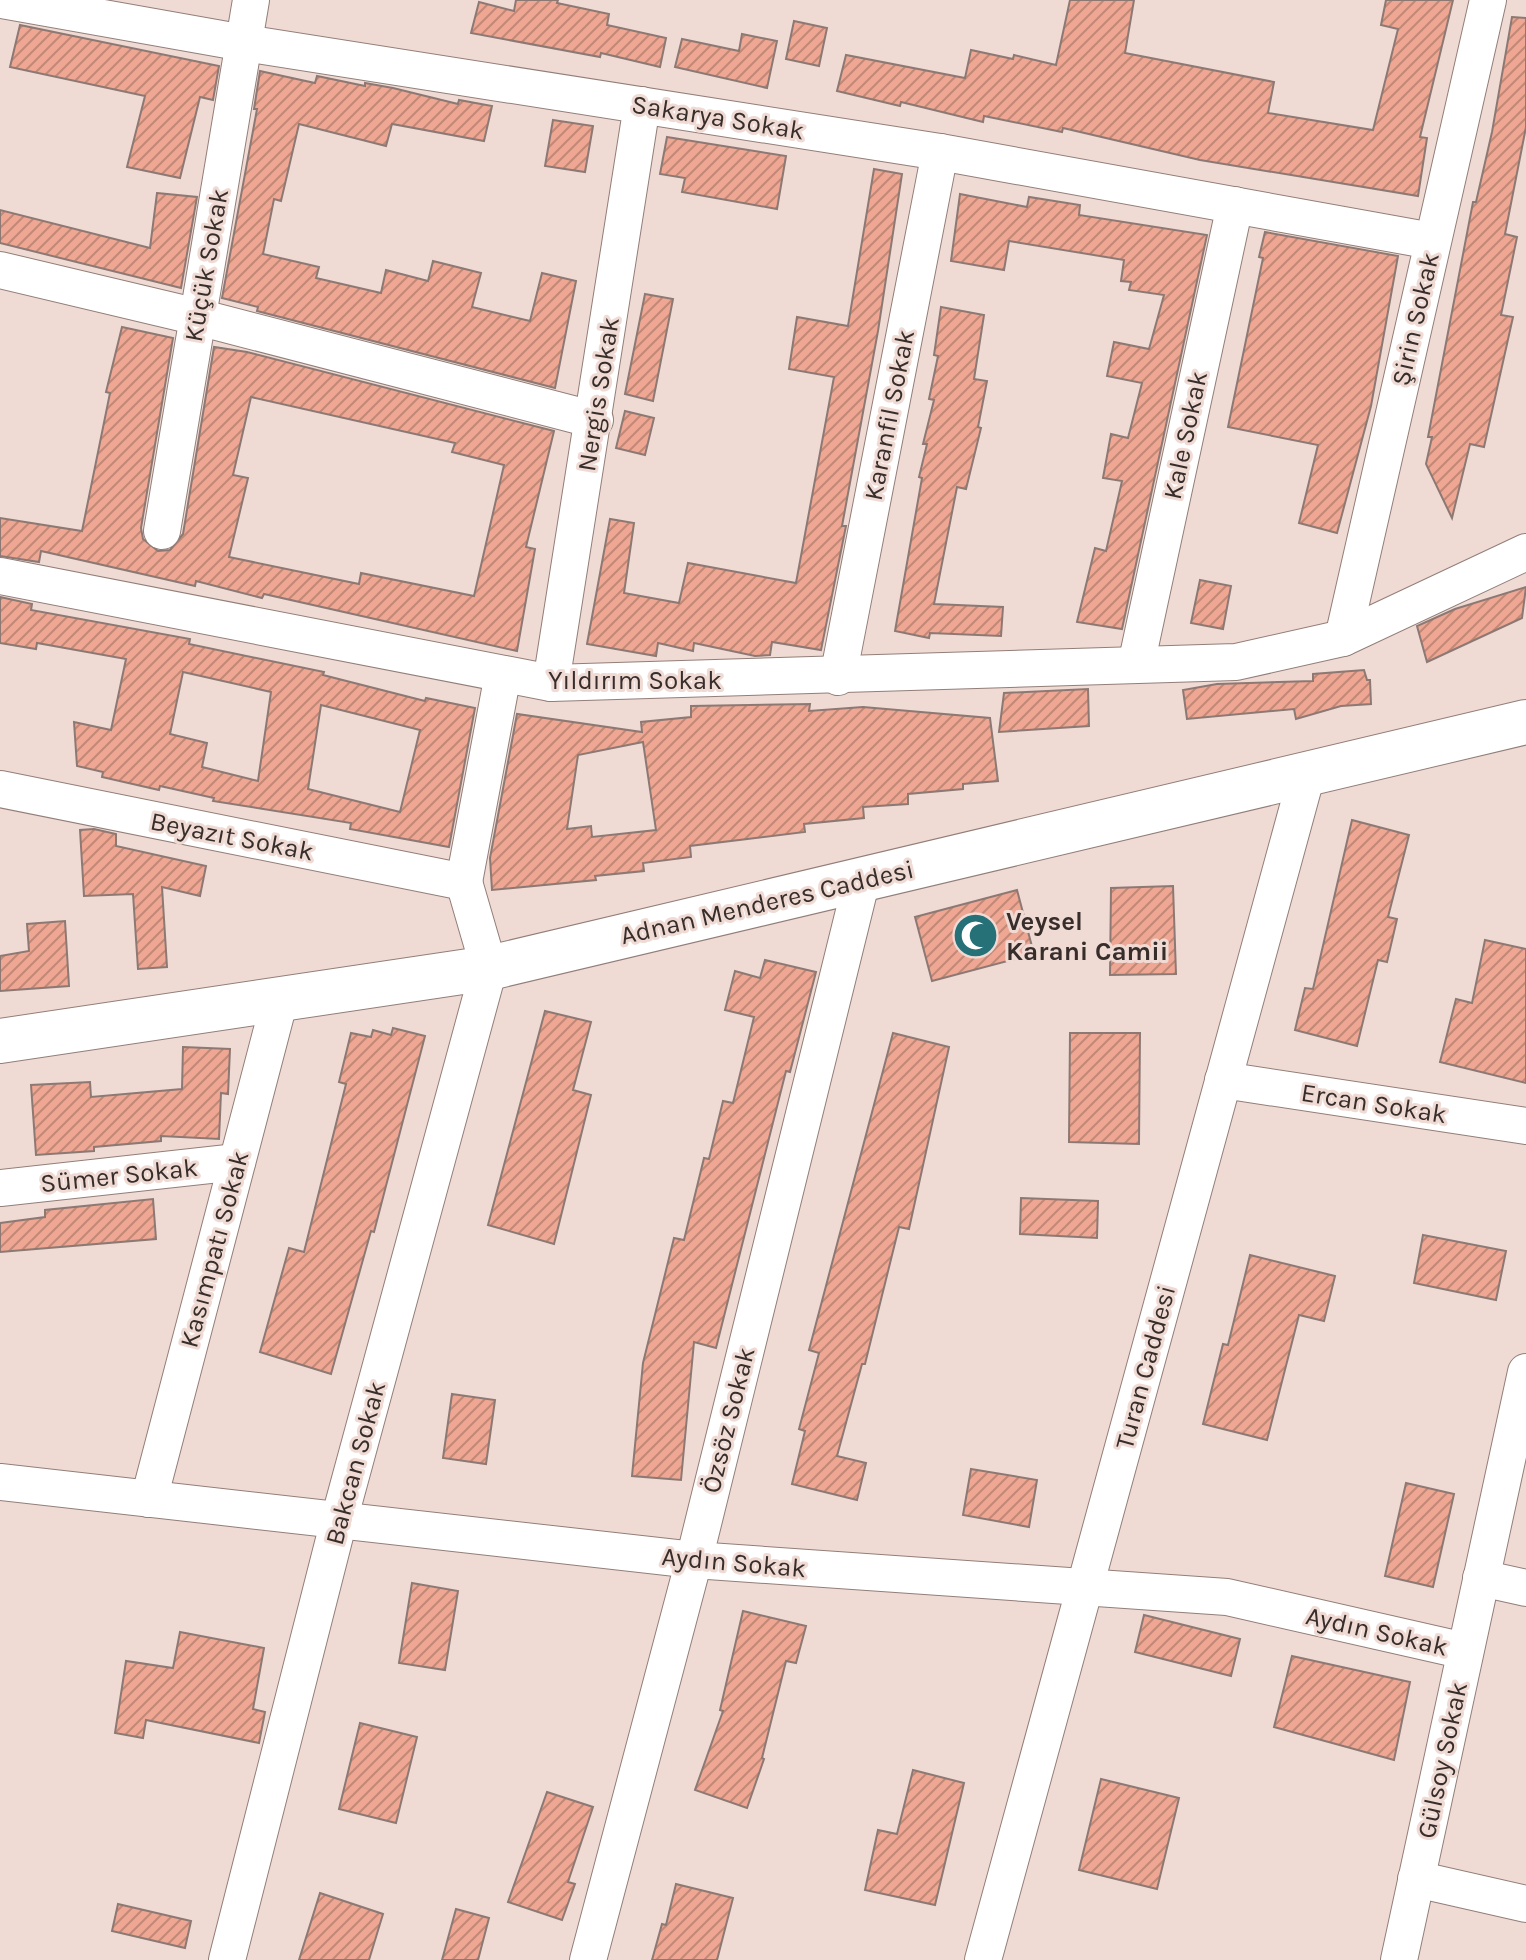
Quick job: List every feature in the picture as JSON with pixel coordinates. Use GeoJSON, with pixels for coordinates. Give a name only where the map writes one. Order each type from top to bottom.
{"type":"FeatureCollection","features":[{"type":"Feature","properties":{"kind":"street","name":"Sakarya Sokak"},"geometry":{"type":"LineString","coordinates":[[2,0],[244,43],[940,152],[1432,241]]}},
{"type":"Feature","properties":{"kind":"street","name":"Küçük Sokak"},"geometry":{"type":"LineString","coordinates":[[162,531],[251,0]]}},
{"type":"Feature","properties":{"kind":"street","name":"Şirin Sokak"},"geometry":{"type":"LineString","coordinates":[[1343,638],[1488,0]]}},
{"type":"Feature","properties":{"kind":"street","name":"Nergis Sokak"},"geometry":{"type":"LineString","coordinates":[[551,683],[595,420],[642,105]]}},
{"type":"Feature","properties":{"kind":"street","name":"Karanfil Sokak"},"geometry":{"type":"LineString","coordinates":[[838,677],[940,152]]}},
{"type":"Feature","properties":{"kind":"street","name":"Kale Sokak"},"geometry":{"type":"LineString","coordinates":[[1136,665],[1235,205]]}},
{"type":"Feature","properties":{"kind":"street"},"geometry":{"type":"LineString","coordinates":[[0,270],[198,317],[595,420]]}},
{"type":"Feature","properties":{"kind":"street","name":"Yıldırım Sokak"},"geometry":{"type":"LineString","coordinates":[[0,576],[551,683],[838,677],[1236,662],[1343,638],[1526,552]]}},
{"type":"Feature","properties":{"kind":"street"},"geometry":{"type":"LineString","coordinates":[[489,968],[464,882],[503,674]]}},
{"type":"Feature","properties":{"kind":"street","name":"Adnan Menderes Caddesi"},"geometry":{"type":"LineString","coordinates":[[0,1041],[489,968],[1526,722]]}},
{"type":"Feature","properties":{"kind":"street","name":"Turan Caddesi"},"geometry":{"type":"LineString","coordinates":[[983,1960],[1307,774]]}},
{"type":"Feature","properties":{"kind":"street","name":"Beyazıt Sokak"},"geometry":{"type":"LineString","coordinates":[[0,789],[464,882]]}},
{"type":"Feature","properties":{"kind":"street","name":"Özsöz Sokak"},"geometry":{"type":"LineString","coordinates":[[588,1960],[694,1560],[862,879]]}},
{"type":"Feature","properties":{"kind":"street","name":"Bakcan Sokak"},"geometry":{"type":"LineString","coordinates":[[227,1960],[339,1520],[489,968]]}},
{"type":"Feature","properties":{"kind":"street","name":"Kasımpatı Sokak"},"geometry":{"type":"LineString","coordinates":[[149,1499],[280,999]]}},
{"type":"Feature","properties":{"kind":"street","name":"Ercan Sokak"},"geometry":{"type":"LineString","coordinates":[[1223,1080],[1526,1126]]}},
{"type":"Feature","properties":{"kind":"street","name":"Sümer Sokak"},"geometry":{"type":"LineString","coordinates":[[0,1188],[237,1162]]}},
{"type":"Feature","properties":{"kind":"street","name":"Gülsoy Sokak"},"geometry":{"type":"LineString","coordinates":[[1399,1960],[1526,1372]]}},
{"type":"Feature","properties":{"kind":"street","name":"Aydın Sokak"},"geometry":{"type":"LineString","coordinates":[[0,1482],[694,1560],[1227,1597],[1465,1651]]}},
{"type":"Feature","properties":{"kind":"street"},"geometry":{"type":"LineString","coordinates":[[1481,1578],[1526,1588]]}},
{"type":"Feature","properties":{"kind":"street"},"geometry":{"type":"LineString","coordinates":[[1416,1879],[1526,1904]]}},
{"type":"Feature","properties":{"kind":"building"},"geometry":{"type":"Polygon","coordinates":[[[516,0],[558,0],[557,3],[609,14],[607,25],[666,38],[660,67],[601,53],[600,57],[471,33],[479,2],[514,11],[516,0]]]}},
{"type":"Feature","properties":{"kind":"building"},"geometry":{"type":"Polygon","coordinates":[[[1070,0],[1134,0],[1125,53],[1274,82],[1268,113],[1373,130],[1398,29],[1381,25],[1386,0],[1453,0],[1420,137],[1427,138],[1418,196],[1200,160],[1063,128],[1062,132],[984,116],[983,122],[901,102],[900,106],[837,91],[846,55],[965,78],[971,50],[1013,59],[1014,55],[1056,65],[1070,0]]]}},
{"type":"Feature","properties":{"kind":"building"},"geometry":{"type":"Polygon","coordinates":[[[1512,17],[1526,18],[1526,127],[1505,234],[1517,237],[1501,315],[1513,317],[1484,447],[1470,444],[1452,518],[1426,464],[1432,437],[1428,437],[1473,202],[1476,202],[1492,132],[1512,17]]]}},
{"type":"Feature","properties":{"kind":"building"},"geometry":{"type":"Polygon","coordinates":[[[794,21],[827,28],[819,66],[786,59],[794,21]]]}},
{"type":"Feature","properties":{"kind":"building"},"geometry":{"type":"Polygon","coordinates":[[[20,25],[219,66],[213,100],[200,97],[180,178],[127,167],[145,96],[10,67],[20,25]]]}},
{"type":"Feature","properties":{"kind":"building"},"geometry":{"type":"Polygon","coordinates":[[[742,34],[777,41],[767,88],[675,67],[682,39],[739,51],[742,34]]]}},
{"type":"Feature","properties":{"kind":"building"},"geometry":{"type":"Polygon","coordinates":[[[260,71],[315,83],[317,76],[365,86],[365,83],[458,104],[459,100],[492,106],[484,141],[392,124],[386,146],[299,124],[281,201],[274,199],[263,254],[319,267],[316,278],[381,293],[386,270],[428,281],[433,261],[481,273],[472,307],[530,321],[542,273],[576,281],[555,388],[257,311],[258,307],[222,298],[257,109],[254,109],[260,71]]]}},
{"type":"Feature","properties":{"kind":"building"},"geometry":{"type":"Polygon","coordinates":[[[553,120],[593,126],[585,172],[545,166],[553,120]]]}},
{"type":"Feature","properties":{"kind":"building"},"geometry":{"type":"Polygon","coordinates":[[[667,137],[786,156],[777,209],[682,192],[685,178],[660,174],[667,137]]]}},
{"type":"Feature","properties":{"kind":"building"},"geometry":{"type":"Polygon","coordinates":[[[874,169],[902,174],[878,331],[842,526],[846,526],[821,650],[772,642],[770,655],[755,656],[694,643],[693,651],[658,643],[656,656],[587,644],[610,519],[634,523],[624,593],[679,603],[688,563],[796,583],[834,377],[789,369],[797,317],[848,326],[874,169]]]}},
{"type":"Feature","properties":{"kind":"building"},"geometry":{"type":"Polygon","coordinates":[[[157,193],[197,197],[181,288],[0,243],[0,210],[150,248],[157,193]]]}},
{"type":"Feature","properties":{"kind":"building"},"geometry":{"type":"Polygon","coordinates":[[[960,194],[1027,207],[1029,197],[1080,205],[1079,215],[1207,235],[1122,629],[1077,622],[1095,548],[1106,551],[1122,481],[1103,478],[1111,434],[1128,438],[1142,383],[1107,376],[1114,342],[1149,349],[1164,295],[1129,290],[1131,282],[1121,281],[1124,260],[1009,241],[1004,270],[951,261],[960,194]]]}},
{"type":"Feature","properties":{"kind":"building"},"geometry":{"type":"Polygon","coordinates":[[[1265,232],[1398,256],[1371,406],[1337,533],[1299,523],[1318,445],[1228,427],[1263,258],[1259,257],[1265,232]]]}},
{"type":"Feature","properties":{"kind":"building"},"geometry":{"type":"Polygon","coordinates":[[[645,294],[673,299],[653,401],[625,394],[645,294]]]}},
{"type":"Feature","properties":{"kind":"building"},"geometry":{"type":"Polygon","coordinates":[[[941,307],[984,315],[974,379],[987,381],[978,427],[981,428],[966,489],[957,487],[934,604],[1003,607],[1001,636],[930,633],[929,638],[895,631],[922,478],[919,477],[927,444],[923,444],[934,400],[929,399],[938,356],[934,355],[941,307]]]}},
{"type":"Feature","properties":{"kind":"building"},"geometry":{"type":"Polygon","coordinates":[[[122,327],[173,338],[141,528],[143,539],[158,551],[170,550],[183,534],[214,347],[247,352],[554,431],[526,547],[535,549],[517,651],[264,594],[262,598],[196,581],[195,586],[41,551],[39,562],[0,556],[0,518],[82,531],[110,393],[106,392],[122,327]],[[251,397],[233,475],[248,478],[229,557],[359,584],[361,573],[474,596],[504,465],[452,452],[455,443],[251,397]]]}},
{"type":"Feature","properties":{"kind":"building"},"geometry":{"type":"Polygon","coordinates":[[[625,411],[654,418],[645,455],[616,448],[625,411]]]}},
{"type":"Feature","properties":{"kind":"building"},"geometry":{"type":"Polygon","coordinates":[[[1200,580],[1231,586],[1223,629],[1191,623],[1200,580]]]}},
{"type":"Feature","properties":{"kind":"building"},"geometry":{"type":"Polygon","coordinates":[[[1526,587],[1522,618],[1427,662],[1417,626],[1455,609],[1526,587]]]}},
{"type":"Feature","properties":{"kind":"building"},"geometry":{"type":"Polygon","coordinates":[[[0,597],[32,604],[31,610],[190,639],[189,644],[324,672],[323,675],[425,701],[426,698],[475,708],[449,847],[350,829],[351,823],[213,801],[214,798],[160,786],[159,790],[102,777],[103,772],[77,766],[74,722],[111,730],[126,659],[37,643],[36,649],[0,643],[0,597]],[[183,672],[170,734],[207,743],[202,767],[258,781],[271,692],[183,672]],[[321,705],[308,789],[400,812],[420,730],[321,705]]]}},
{"type":"Feature","properties":{"kind":"building"},"geometry":{"type":"Polygon","coordinates":[[[1364,670],[1367,680],[1370,680],[1371,704],[1341,706],[1296,719],[1294,709],[1187,719],[1183,690],[1217,684],[1313,681],[1313,674],[1364,670]]]}},
{"type":"Feature","properties":{"kind":"building"},"geometry":{"type":"Polygon","coordinates":[[[1088,689],[1089,726],[999,732],[1004,693],[1088,689]]]}},
{"type":"Feature","properties":{"kind":"building"},"geometry":{"type":"Polygon","coordinates":[[[810,704],[809,711],[863,707],[990,718],[998,781],[963,784],[963,789],[908,794],[908,804],[863,807],[864,818],[804,824],[805,832],[690,846],[691,857],[643,863],[644,871],[595,876],[596,880],[492,890],[490,858],[517,714],[642,732],[641,722],[691,717],[691,706],[810,704]],[[643,742],[578,755],[567,829],[591,826],[592,837],[656,830],[643,742]]]}},
{"type":"Feature","properties":{"kind":"building"},"geometry":{"type":"Polygon","coordinates":[[[1352,820],[1409,835],[1388,917],[1397,919],[1387,962],[1378,960],[1357,1046],[1295,1030],[1305,988],[1313,989],[1352,820]]]}},
{"type":"Feature","properties":{"kind":"building"},"geometry":{"type":"Polygon","coordinates":[[[94,829],[116,834],[116,846],[206,866],[200,896],[162,887],[167,967],[138,969],[133,894],[84,896],[80,830],[94,829]]]}},
{"type":"Feature","properties":{"kind":"building"},"geometry":{"type":"Polygon","coordinates":[[[1173,886],[1176,974],[1110,975],[1111,888],[1173,886]]]}},
{"type":"Feature","properties":{"kind":"building","name":"Veysel Karani Camii"},"geometry":{"type":"Polygon","coordinates":[[[1017,890],[1034,954],[932,981],[915,917],[1017,890]]]}},
{"type":"Feature","properties":{"kind":"building"},"geometry":{"type":"Polygon","coordinates":[[[65,921],[69,986],[0,991],[0,956],[29,951],[27,924],[65,921]]]}},
{"type":"Feature","properties":{"kind":"building"},"geometry":{"type":"Polygon","coordinates":[[[1485,940],[1526,949],[1526,1083],[1440,1062],[1456,999],[1472,1003],[1485,940]]]}},
{"type":"Feature","properties":{"kind":"building"},"geometry":{"type":"Polygon","coordinates":[[[765,960],[816,972],[790,1072],[786,1071],[716,1348],[694,1342],[681,1480],[632,1476],[643,1363],[674,1238],[684,1240],[704,1158],[709,1159],[723,1101],[733,1103],[754,1017],[725,1010],[735,971],[760,978],[765,960]]]}},
{"type":"Feature","properties":{"kind":"building"},"geometry":{"type":"Polygon","coordinates":[[[545,1011],[591,1022],[573,1090],[591,1095],[554,1244],[488,1225],[545,1011]]]}},
{"type":"Feature","properties":{"kind":"building"},"geometry":{"type":"Polygon","coordinates":[[[393,1028],[425,1036],[374,1232],[371,1231],[331,1374],[260,1352],[289,1248],[304,1252],[346,1084],[339,1082],[351,1033],[371,1037],[373,1030],[391,1035],[393,1028]]]}},
{"type":"Feature","properties":{"kind":"building"},"geometry":{"type":"Polygon","coordinates":[[[893,1033],[949,1047],[909,1229],[899,1227],[865,1364],[862,1364],[837,1456],[866,1463],[857,1500],[792,1484],[805,1431],[799,1429],[819,1353],[809,1350],[893,1033]]]}},
{"type":"Feature","properties":{"kind":"building"},"geometry":{"type":"Polygon","coordinates":[[[1070,1033],[1140,1033],[1139,1144],[1069,1142],[1070,1033]]]}},
{"type":"Feature","properties":{"kind":"building"},"geometry":{"type":"Polygon","coordinates":[[[183,1047],[230,1049],[228,1094],[221,1093],[219,1139],[161,1136],[161,1141],[94,1147],[94,1151],[36,1155],[31,1085],[90,1082],[91,1097],[182,1089],[183,1047]]]}},
{"type":"Feature","properties":{"kind":"building"},"geometry":{"type":"Polygon","coordinates":[[[1021,1198],[1098,1201],[1097,1238],[1020,1234],[1021,1198]]]}},
{"type":"Feature","properties":{"kind":"building"},"geometry":{"type":"Polygon","coordinates":[[[153,1199],[156,1239],[0,1252],[0,1223],[45,1217],[45,1210],[153,1199]]]}},
{"type":"Feature","properties":{"kind":"building"},"geometry":{"type":"Polygon","coordinates":[[[1423,1235],[1506,1251],[1496,1300],[1414,1283],[1423,1235]]]}},
{"type":"Feature","properties":{"kind":"building"},"geometry":{"type":"Polygon","coordinates":[[[1250,1255],[1335,1276],[1324,1321],[1299,1315],[1267,1440],[1203,1424],[1223,1344],[1228,1345],[1250,1255]]]}},
{"type":"Feature","properties":{"kind":"building"},"geometry":{"type":"Polygon","coordinates":[[[452,1394],[495,1400],[486,1464],[443,1458],[452,1394]]]}},
{"type":"Feature","properties":{"kind":"building"},"geometry":{"type":"Polygon","coordinates":[[[971,1469],[1037,1480],[1029,1527],[963,1515],[971,1469]]]}},
{"type":"Feature","properties":{"kind":"building"},"geometry":{"type":"Polygon","coordinates":[[[1406,1483],[1454,1494],[1433,1587],[1385,1576],[1406,1483]]]}},
{"type":"Feature","properties":{"kind":"building"},"geometry":{"type":"Polygon","coordinates":[[[412,1583],[458,1591],[445,1670],[399,1663],[412,1583]]]}},
{"type":"Feature","properties":{"kind":"building"},"geometry":{"type":"Polygon","coordinates":[[[743,1611],[806,1626],[796,1663],[786,1661],[764,1759],[747,1808],[695,1790],[723,1711],[720,1710],[743,1611]]]}},
{"type":"Feature","properties":{"kind":"building"},"geometry":{"type":"Polygon","coordinates":[[[1144,1615],[1240,1639],[1231,1676],[1135,1652],[1144,1615]]]}},
{"type":"Feature","properties":{"kind":"building"},"geometry":{"type":"Polygon","coordinates":[[[180,1632],[264,1648],[253,1709],[265,1712],[259,1743],[146,1720],[143,1738],[115,1733],[126,1661],[173,1668],[180,1632]]]}},
{"type":"Feature","properties":{"kind":"building"},"geometry":{"type":"Polygon","coordinates":[[[1292,1656],[1410,1682],[1394,1760],[1274,1727],[1292,1656]]]}},
{"type":"Feature","properties":{"kind":"building"},"geometry":{"type":"Polygon","coordinates":[[[360,1723],[417,1737],[396,1823],[339,1809],[360,1723]]]}},
{"type":"Feature","properties":{"kind":"building"},"geometry":{"type":"Polygon","coordinates":[[[913,1770],[964,1783],[935,1905],[865,1890],[878,1830],[897,1834],[913,1770]]]}},
{"type":"Feature","properties":{"kind":"building"},"geometry":{"type":"Polygon","coordinates":[[[1101,1779],[1179,1798],[1157,1889],[1079,1870],[1101,1779]]]}},
{"type":"Feature","properties":{"kind":"building"},"geometry":{"type":"Polygon","coordinates":[[[547,1792],[593,1807],[568,1882],[575,1884],[562,1920],[508,1902],[547,1792]]]}},
{"type":"Feature","properties":{"kind":"building"},"geometry":{"type":"Polygon","coordinates":[[[676,1884],[733,1898],[717,1960],[652,1960],[662,1924],[666,1925],[676,1884]]]}},
{"type":"Feature","properties":{"kind":"building"},"geometry":{"type":"Polygon","coordinates":[[[320,1893],[383,1914],[369,1960],[299,1960],[320,1893]]]}},
{"type":"Feature","properties":{"kind":"building"},"geometry":{"type":"Polygon","coordinates":[[[118,1904],[191,1921],[185,1948],[112,1931],[118,1904]]]}},
{"type":"Feature","properties":{"kind":"building"},"geometry":{"type":"Polygon","coordinates":[[[456,1909],[489,1918],[478,1960],[442,1960],[456,1909]]]}},
{"type":"Feature","properties":{"kind":"place","name":"Veysel Karani Camii"},"geometry":{"type":"Point","coordinates":[975,936]}}]}
